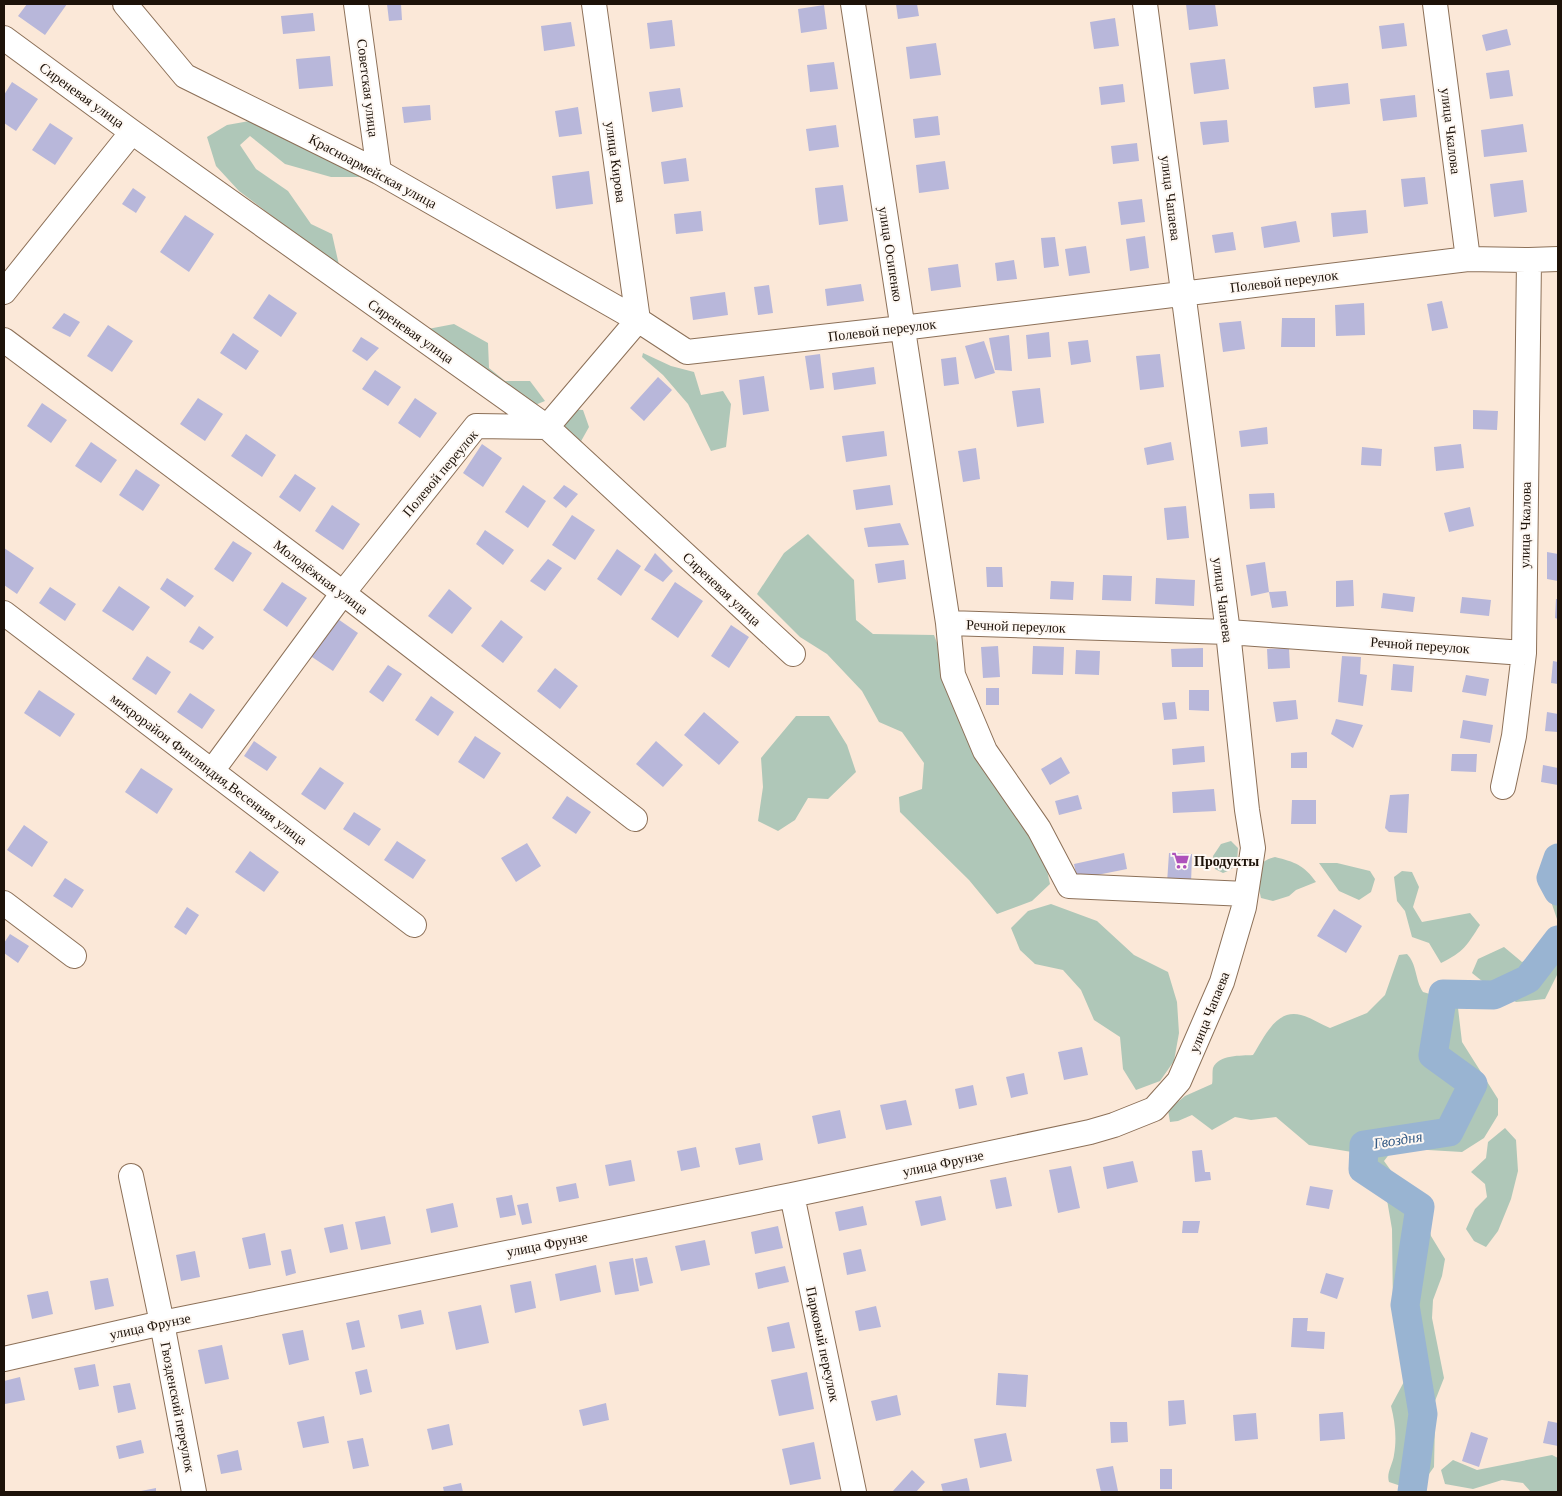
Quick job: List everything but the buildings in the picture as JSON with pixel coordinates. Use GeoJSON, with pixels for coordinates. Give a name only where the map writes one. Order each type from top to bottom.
{"type":"FeatureCollection","features":[{"type":"Feature","properties":{"kind":"street","name":"Красноармейская улица"},"geometry":{"type":"LineString","coordinates":[[125,4],[185,76],[378,172],[638,320]]}},
{"type":"Feature","properties":{"kind":"street","name":"Советская улица"},"geometry":{"type":"LineString","coordinates":[[356,4],[378,172]]}},
{"type":"Feature","properties":{"kind":"street","name":"улица Кирова"},"geometry":{"type":"LineString","coordinates":[[594,4],[638,320]]}},
{"type":"Feature","properties":{"kind":"street","name":"улица Осипенко"},"geometry":{"type":"LineString","coordinates":[[854,4],[948,624]]}},
{"type":"Feature","properties":{"kind":"street","name":"улица Чапаева"},"geometry":{"type":"LineString","coordinates":[[1090,1132],[1114,1125],[1154,1109],[1179,1081],[1222,982],[1244,908],[1253,848],[1228,632],[1145,4]]}},
{"type":"Feature","properties":{"kind":"street","name":"улица Чкалова"},"geometry":{"type":"LineString","coordinates":[[1435,4],[1468,259]]}},
{"type":"Feature","properties":{"kind":"street","name":"Сиреневая улица"},"geometry":{"type":"LineString","coordinates":[[4,38],[132,132],[547,427],[793,654]]}},
{"type":"Feature","properties":{"kind":"street"},"geometry":{"type":"LineString","coordinates":[[4,292],[132,132]]}},
{"type":"Feature","properties":{"kind":"street","name":"Полевой переулок"},"geometry":{"type":"LineString","coordinates":[[638,320],[687,352],[902,328],[1468,259],[1558,259]]}},
{"type":"Feature","properties":{"kind":"street","name":"улица Чкалова"},"geometry":{"type":"LineString","coordinates":[[1503,787],[1514,736],[1524,653],[1529,260]]}},
{"type":"Feature","properties":{"kind":"street"},"geometry":{"type":"LineString","coordinates":[[547,427],[638,320]]}},
{"type":"Feature","properties":{"kind":"street","name":"Молодёжная улица"},"geometry":{"type":"LineString","coordinates":[[4,340],[343,593],[635,819]]}},
{"type":"Feature","properties":{"kind":"street","name":"Полевой переулок"},"geometry":{"type":"LineString","coordinates":[[343,593],[476,426],[547,427]]}},
{"type":"Feature","properties":{"kind":"street"},"geometry":{"type":"LineString","coordinates":[[212,771],[343,593]]}},
{"type":"Feature","properties":{"kind":"street","name":"микрорайон Финляндия,Весенняя улица"},"geometry":{"type":"LineString","coordinates":[[4,612],[414,925]]}},
{"type":"Feature","properties":{"kind":"street","name":"Речной переулок"},"geometry":{"type":"LineString","coordinates":[[1246,894],[1069,886],[1039,829],[985,751],[953,675],[948,624],[1228,632],[1524,653]]}},
{"type":"Feature","properties":{"kind":"street"},"geometry":{"type":"LineString","coordinates":[[4,903],[74,956]]}},
{"type":"Feature","properties":{"kind":"street","name":"улица Фрунзе"},"geometry":{"type":"LineString","coordinates":[[4,1359],[162,1323],[792,1195],[1090,1132]]}},
{"type":"Feature","properties":{"kind":"street","name":"Гвозденский переулок"},"geometry":{"type":"LineString","coordinates":[[131,1176],[162,1323],[194,1492]]}},
{"type":"Feature","properties":{"kind":"street","name":"Парковый переулок"},"geometry":{"type":"LineString","coordinates":[[792,1195],[854,1492]]}},
{"type":"Feature","properties":{"kind":"green space"},"geometry":{"type":"Polygon","coordinates":[[[255,120],[361,165],[359,177],[331,177],[285,164],[250,136],[240,145],[256,169],[288,191],[311,224],[332,234],[339,265],[309,251],[280,222],[239,191],[216,166],[207,137],[227,125],[255,120]]]}},
{"type":"Feature","properties":{"kind":"green space"},"geometry":{"type":"Polygon","coordinates":[[[454,324],[488,343],[489,368],[505,381],[530,381],[545,401],[530,407],[428,329],[454,324]]]}},
{"type":"Feature","properties":{"kind":"green space"},"geometry":{"type":"Polygon","coordinates":[[[643,353],[671,366],[694,372],[701,395],[723,391],[731,404],[726,447],[711,451],[688,404],[663,375],[642,357],[643,353]]]}},
{"type":"Feature","properties":{"kind":"green space"},"geometry":{"type":"Polygon","coordinates":[[[567,409],[583,410],[589,427],[580,443],[556,427],[567,409]]]}},
{"type":"Feature","properties":{"kind":"green space"},"geometry":{"type":"Polygon","coordinates":[[[808,534],[854,580],[856,620],[873,634],[934,635],[961,705],[1042,847],[1050,884],[1032,901],[997,914],[969,880],[900,812],[899,797],[922,789],[924,763],[902,732],[879,722],[862,691],[827,654],[800,637],[757,594],[784,553],[808,534]]]}},
{"type":"Feature","properties":{"kind":"green space"},"geometry":{"type":"Polygon","coordinates":[[[796,716],[829,716],[847,745],[856,772],[828,799],[808,798],[795,820],[778,831],[758,821],[763,787],[761,758],[796,716]]]}},
{"type":"Feature","properties":{"kind":"green space"},"geometry":{"type":"Polygon","coordinates":[[[1231,841],[1238,848],[1237,861],[1232,869],[1223,873],[1215,869],[1213,856],[1221,844],[1231,841]]]}},
{"type":"Feature","properties":{"kind":"green space"},"geometry":{"type":"Polygon","coordinates":[[[1558,853],[1558,922],[1540,869],[1558,853]]]}},
{"type":"Feature","properties":{"kind":"green space"},"geometry":{"type":"Polygon","coordinates":[[[1275,857],[1298,865],[1316,882],[1296,890],[1289,896],[1273,901],[1261,898],[1257,879],[1259,868],[1262,863],[1275,857]]]}},
{"type":"Feature","properties":{"kind":"green space"},"geometry":{"type":"Polygon","coordinates":[[[1319,863],[1337,863],[1370,871],[1375,879],[1371,892],[1359,900],[1339,891],[1319,863]]]}},
{"type":"Feature","properties":{"kind":"green space"},"geometry":{"type":"Polygon","coordinates":[[[1402,871],[1412,872],[1419,887],[1413,907],[1422,922],[1470,913],[1480,925],[1464,947],[1441,963],[1429,943],[1412,937],[1405,911],[1397,901],[1394,877],[1402,871]]]}},
{"type":"Feature","properties":{"kind":"green space"},"geometry":{"type":"Polygon","coordinates":[[[1051,904],[1097,921],[1134,955],[1168,972],[1177,1002],[1179,1033],[1174,1061],[1160,1081],[1136,1090],[1123,1069],[1120,1037],[1094,1020],[1081,990],[1063,970],[1035,964],[1020,950],[1011,928],[1028,911],[1051,904]]]}},
{"type":"Feature","properties":{"kind":"green space"},"geometry":{"type":"Polygon","coordinates":[[[1558,932],[1558,973],[1545,999],[1516,1002],[1492,989],[1472,973],[1478,959],[1504,947],[1522,962],[1545,951],[1558,932]]]}},
{"type":"Feature","properties":{"kind":"green space"},"geometry":{"type":"Polygon","coordinates":[[[1407,954],[1413,962],[1423,992],[1454,1001],[1458,1008],[1462,1042],[1498,1099],[1498,1115],[1484,1138],[1462,1152],[1394,1148],[1384,1161],[1400,1183],[1420,1196],[1431,1236],[1445,1259],[1442,1276],[1433,1300],[1432,1318],[1444,1378],[1433,1406],[1435,1423],[1434,1467],[1424,1481],[1404,1487],[1389,1482],[1388,1479],[1395,1442],[1391,1406],[1406,1378],[1393,1311],[1392,1229],[1387,1200],[1364,1175],[1358,1153],[1309,1145],[1276,1117],[1251,1120],[1235,1117],[1212,1130],[1192,1115],[1170,1122],[1168,1110],[1185,1096],[1212,1084],[1213,1068],[1220,1060],[1253,1055],[1266,1033],[1284,1016],[1292,1014],[1301,1015],[1330,1028],[1367,1013],[1385,995],[1399,955],[1407,954]]]}},
{"type":"Feature","properties":{"kind":"green space"},"geometry":{"type":"Polygon","coordinates":[[[1505,1128],[1516,1140],[1518,1171],[1511,1199],[1498,1231],[1486,1247],[1474,1241],[1466,1229],[1475,1209],[1487,1197],[1485,1184],[1471,1172],[1486,1158],[1488,1142],[1505,1128]]]}},
{"type":"Feature","properties":{"kind":"green space"},"geometry":{"type":"Polygon","coordinates":[[[1552,1455],[1558,1458],[1558,1492],[1531,1492],[1523,1483],[1502,1480],[1473,1489],[1445,1484],[1441,1470],[1453,1460],[1477,1470],[1552,1455]]]}},
{"type":"Feature","properties":{"kind":"waterway","name":"Гвоздня"},"geometry":{"type":"LineString","coordinates":[[1558,858],[1551,878],[1558,891]]}},
{"type":"Feature","properties":{"kind":"waterway","name":"Гвоздня"},"geometry":{"type":"LineString","coordinates":[[1412,1492],[1423,1414],[1405,1305],[1420,1207],[1363,1169],[1364,1145],[1449,1132],[1473,1084],[1433,1055],[1443,994],[1494,995],[1528,979],[1558,940]]}},
{"type":"Feature","properties":{"kind":"place","name":"Продукты"},"geometry":{"type":"Point","coordinates":[1180,861]}}]}
